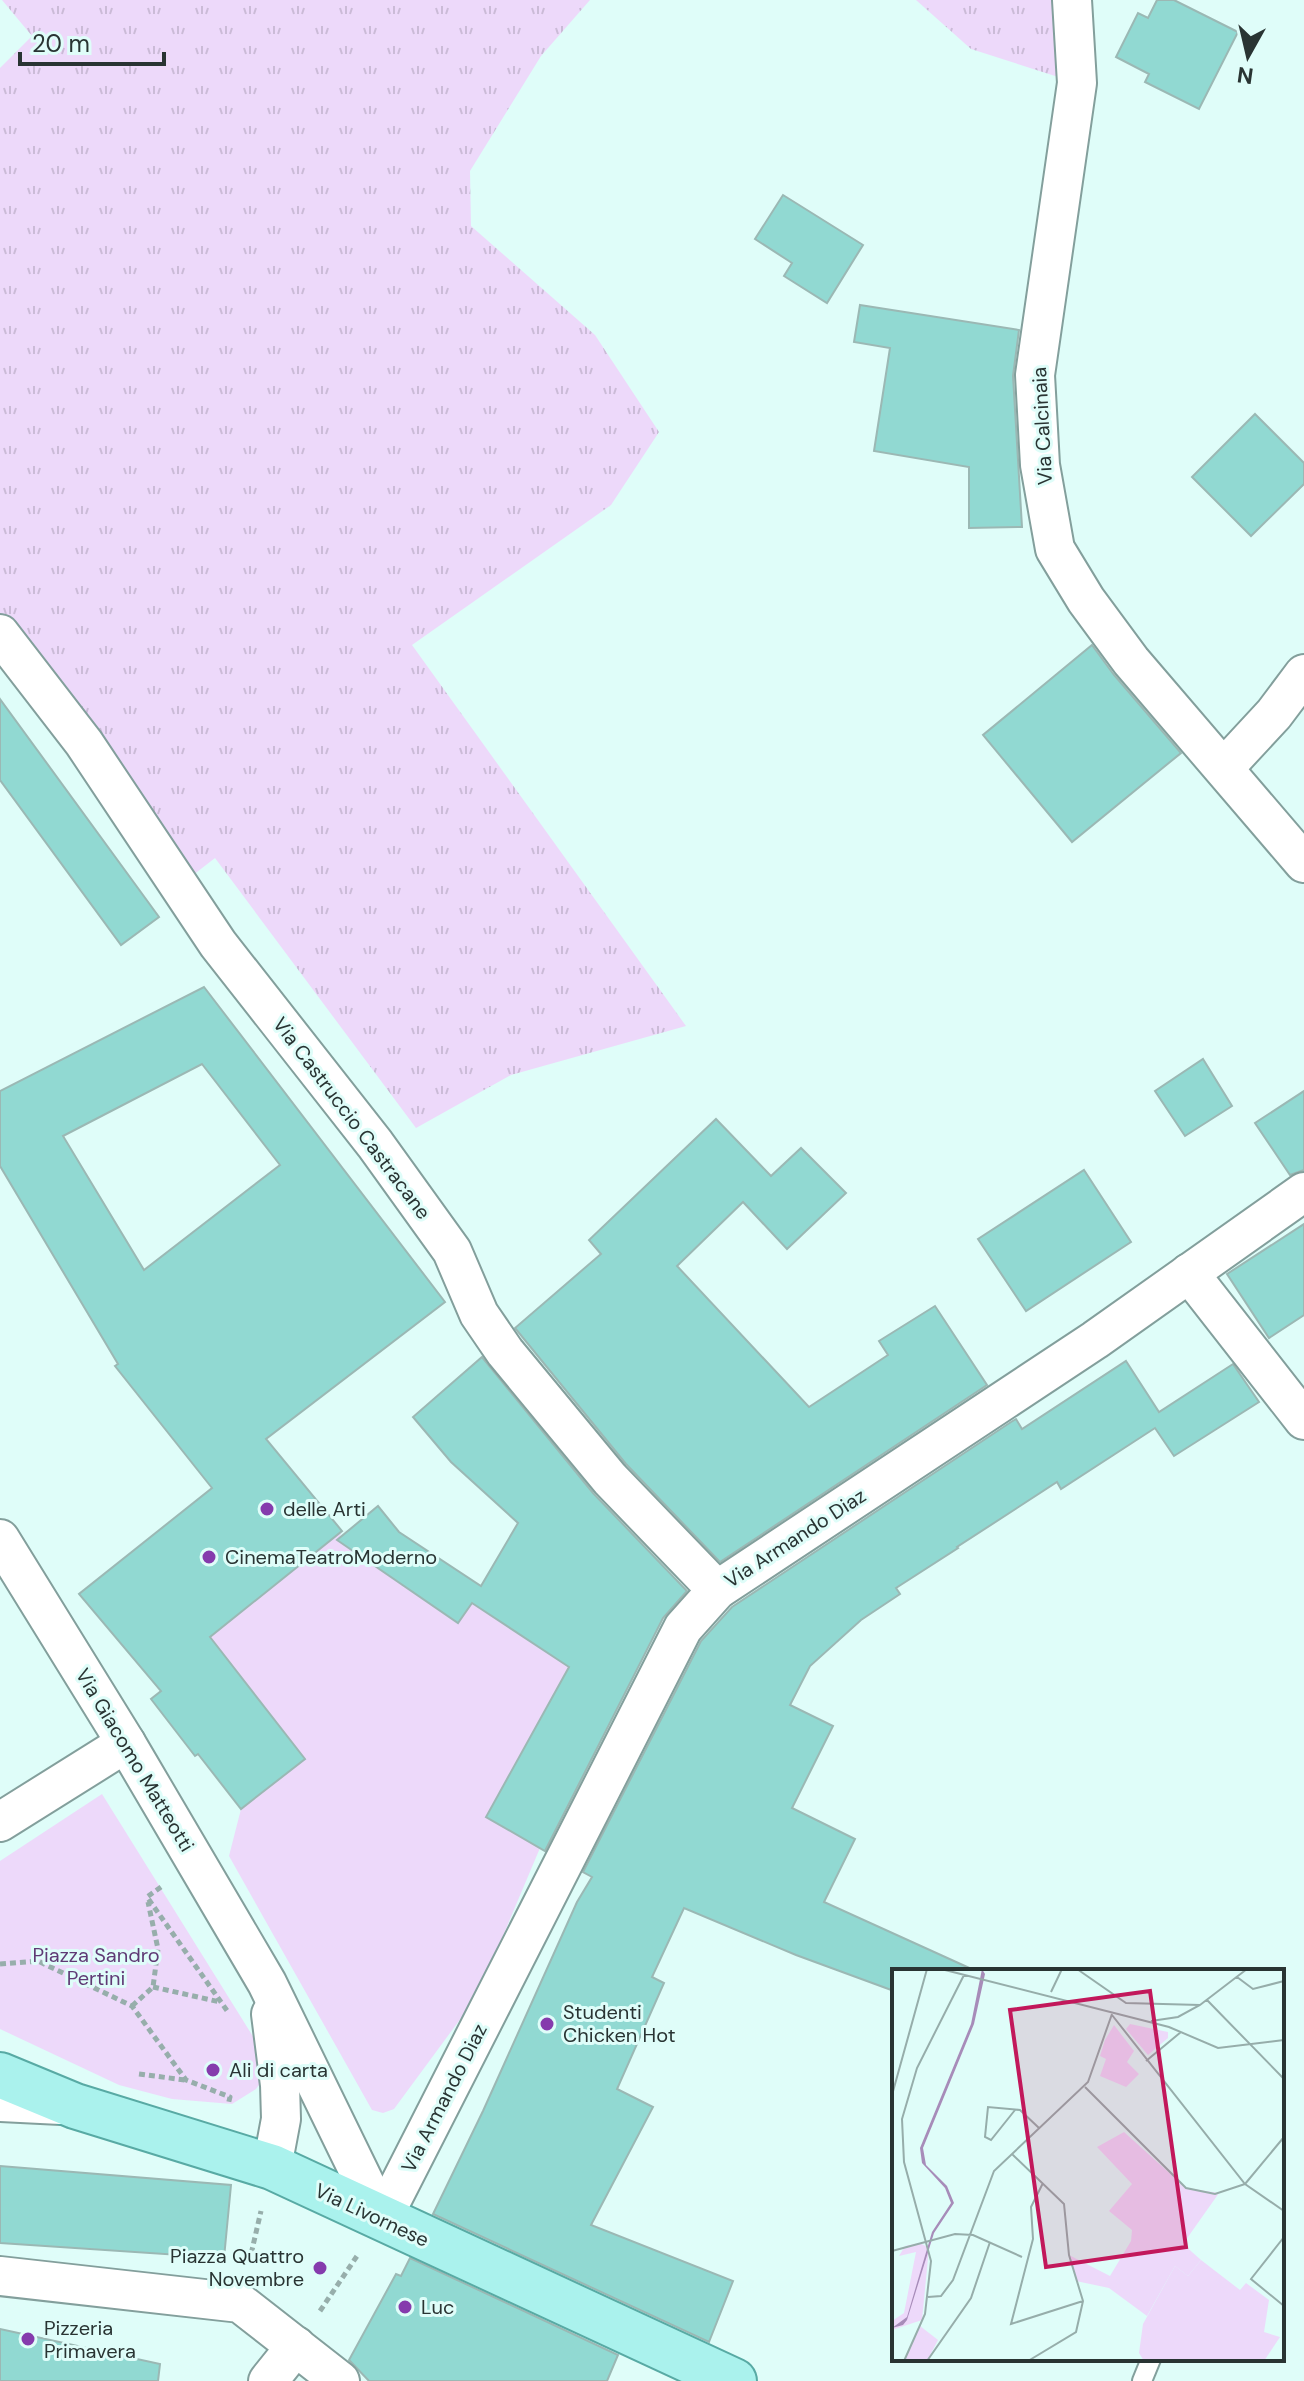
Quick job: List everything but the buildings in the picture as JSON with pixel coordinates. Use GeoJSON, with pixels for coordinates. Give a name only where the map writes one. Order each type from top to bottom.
{"type":"FeatureCollection","features":[{"type":"Feature","properties":{"kind":"main road","name":"Via Livornese"},"geometry":{"type":"LineString","coordinates":[[0,2075],[267,2186],[382,2219],[734,2381]]}},
{"type":"Feature","properties":{"kind":"street","name":"Via Calcinaia"},"geometry":{"type":"LineString","coordinates":[[1072,0],[1077,83],[1035,375],[1040,465],[1055,549],[1086,600],[1131,661],[1304,863]]}},
{"type":"Feature","properties":{"kind":"street","name":"Via Castruccio Castracane"},"geometry":{"type":"LineString","coordinates":[[0,634],[84,743],[218,944],[375,1144],[452,1251],[479,1314],[505,1352],[610,1479],[717,1590]]}},
{"type":"Feature","properties":{"kind":"street"},"geometry":{"type":"LineString","coordinates":[[1224,768],[1274,714],[1304,674]]}},
{"type":"Feature","properties":{"kind":"street","name":"Via Armando Diaz"},"geometry":{"type":"LineString","coordinates":[[382,2219],[683,1628],[717,1590],[1095,1340],[1304,1192]]}},
{"type":"Feature","properties":{"kind":"street"},"geometry":{"type":"LineString","coordinates":[[1189,1273],[1304,1420]]}},
{"type":"Feature","properties":{"kind":"street","name":"Via Giacomo Matteotti"},"geometry":{"type":"LineString","coordinates":[[0,1539],[126,1743],[267,1983],[382,2219]]}},
{"type":"Feature","properties":{"kind":"street"},"geometry":{"type":"LineString","coordinates":[[0,1822],[126,1743]]}},
{"type":"Feature","properties":{"kind":"street","name":"Via Giacomo Matteotti"},"geometry":{"type":"LineString","coordinates":[[267,1983],[280,2085],[281,2119],[267,2186]]}},
{"type":"Feature","properties":{"kind":"street"},"geometry":{"type":"LineString","coordinates":[[0,2102],[75,2106]]}},
{"type":"Feature","properties":{"kind":"street"},"geometry":{"type":"LineString","coordinates":[[0,2276],[240,2303],[340,2381]]}},
{"type":"Feature","properties":{"kind":"street"},"geometry":{"type":"LineString","coordinates":[[268,2381],[296,2346]]}},
{"type":"Feature","properties":{"kind":"lane"},"geometry":{"type":"LineString","coordinates":[[1142,2381],[1150,2361]]}},
{"type":"Feature","properties":{"kind":"path"},"geometry":{"type":"LineString","coordinates":[[147,1897],[166,1883]]}},
{"type":"Feature","properties":{"kind":"path"},"geometry":{"type":"LineString","coordinates":[[132,2006],[153,1987],[158,1949],[147,1897]]}},
{"type":"Feature","properties":{"kind":"path"},"geometry":{"type":"LineString","coordinates":[[147,1897],[229,2014]]}},
{"type":"Feature","properties":{"kind":"path"},"geometry":{"type":"LineString","coordinates":[[0,1964],[38,1961],[132,2006],[186,2080]]}},
{"type":"Feature","properties":{"kind":"path"},"geometry":{"type":"LineString","coordinates":[[153,1987],[221,2002]]}},
{"type":"Feature","properties":{"kind":"path"},"geometry":{"type":"LineString","coordinates":[[126,2072],[186,2080],[230,2097]]}},
{"type":"Feature","properties":{"kind":"path"},"geometry":{"type":"LineString","coordinates":[[226,2110],[236,2088]]}},
{"type":"Feature","properties":{"kind":"path"},"geometry":{"type":"LineString","coordinates":[[240,2303],[267,2186]]}},
{"type":"Feature","properties":{"kind":"path"},"geometry":{"type":"LineString","coordinates":[[296,2346],[382,2219]]}},
{"type":"Feature","properties":{"kind":"green space"},"geometry":{"type":"Polygon","coordinates":[[[2,0],[590,0],[541,56],[470,171],[471,226],[595,335],[659,432],[611,505],[412,645],[686,1026],[511,1075],[416,1128],[215,858],[179,886],[0,638],[0,68],[32,36],[2,0]]]}},
{"type":"Feature","properties":{"kind":"green space"},"geometry":{"type":"Polygon","coordinates":[[[916,0],[1072,0],[1077,83],[971,49],[916,0]]]}},
{"type":"Feature","properties":{"kind":"green space"},"geometry":{"type":"Polygon","coordinates":[[[342,1531],[338,1541],[457,1623],[472,1603],[569,1667],[486,1817],[540,1848],[478,1995],[394,2109],[383,2113],[372,2110],[229,1856],[241,1809],[305,1759],[210,1637],[342,1531]]]}},
{"type":"Feature","properties":{"kind":"green space","name":"Piazza Sandro Pertini"},"geometry":{"type":"Polygon","coordinates":[[[102,1794],[272,2067],[256,2089],[232,2104],[172,2099],[119,2085],[0,2029],[0,1861],[102,1794]]]}},
{"type":"Feature","properties":{"kind":"place","name":"delle Arti"},"geometry":{"type":"Point","coordinates":[267,1509]}},
{"type":"Feature","properties":{"kind":"place","name":"CinemaTeatroModerno"},"geometry":{"type":"Point","coordinates":[209,1557]}},
{"type":"Feature","properties":{"kind":"place","name":"Studenti Chicken Hot"},"geometry":{"type":"Point","coordinates":[547,2024]}},
{"type":"Feature","properties":{"kind":"place","name":"Ali di carta"},"geometry":{"type":"Point","coordinates":[213,2070]}},
{"type":"Feature","properties":{"kind":"place","name":"Piazza Quattro Novembre"},"geometry":{"type":"Point","coordinates":[320,2268]}},
{"type":"Feature","properties":{"kind":"place","name":"Luc"},"geometry":{"type":"Point","coordinates":[405,2307]}},
{"type":"Feature","properties":{"kind":"place","name":"Pizzeria Primavera"},"geometry":{"type":"Point","coordinates":[28,2339]}}]}
